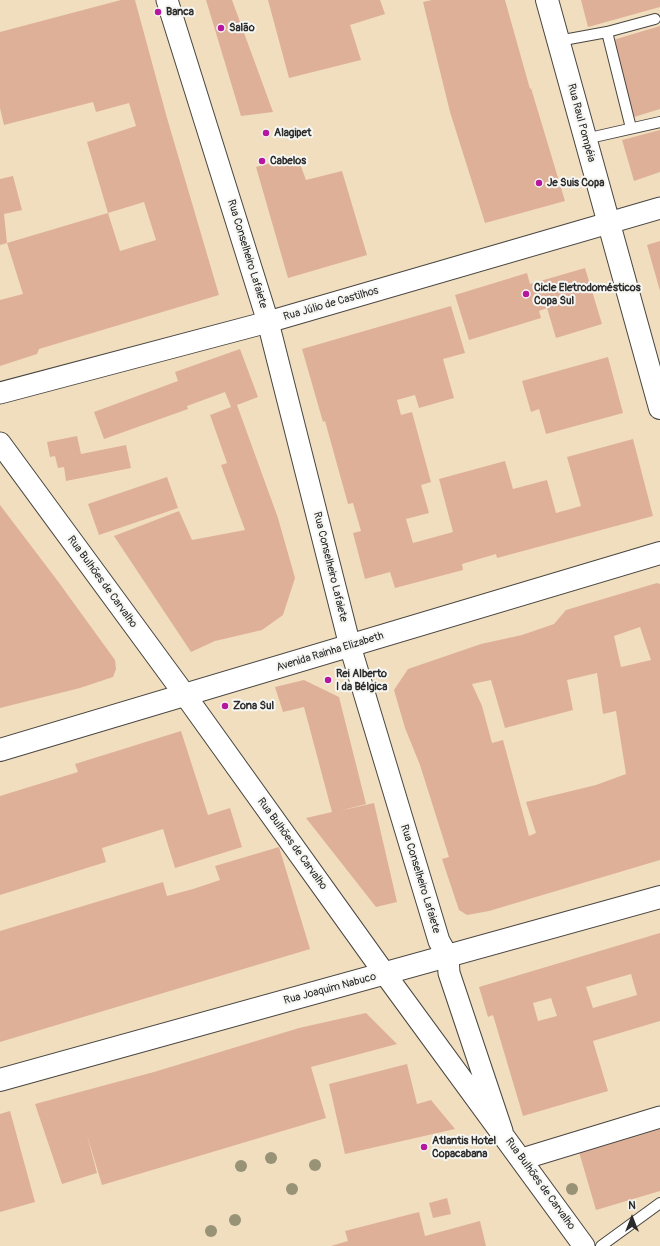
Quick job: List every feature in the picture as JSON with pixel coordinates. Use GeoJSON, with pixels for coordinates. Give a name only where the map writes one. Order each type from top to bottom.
{"type":"FeatureCollection","features":[{"type":"Feature","properties":{"kind":"main road","name":"Rua Raul Pompéia"},"geometry":{"type":"LineString","coordinates":[[547,0],[660,408]]}},
{"type":"Feature","properties":{"kind":"main road","name":"Avenida Rainha Elizabeth"},"geometry":{"type":"LineString","coordinates":[[0,750],[660,552]]}},
{"type":"Feature","properties":{"kind":"main road","name":"Rua Joaquim Nabuco"},"geometry":{"type":"LineString","coordinates":[[0,1080],[660,897]]}},
{"type":"Feature","properties":{"kind":"street","name":"Rua Conselheiro Lafaiete"},"geometry":{"type":"LineString","coordinates":[[167,0],[268,322],[350,646],[439,941],[448,957],[449,973],[502,1131]]}},
{"type":"Feature","properties":{"kind":"street","name":"Rua Júlio de Castilhos"},"geometry":{"type":"LineString","coordinates":[[0,393],[268,322],[660,208]]}},
{"type":"Feature","properties":{"kind":"street","name":"Rua Bulhões de Carvalho"},"geometry":{"type":"LineString","coordinates":[[0,443],[185,695],[385,974],[502,1131],[583,1245]]}},
{"type":"Feature","properties":{"kind":"street"},"geometry":{"type":"LineString","coordinates":[[522,1159],[660,1117]]}},
{"type":"Feature","properties":{"kind":"lane"},"geometry":{"type":"LineString","coordinates":[[558,41],[607,32],[655,19]]}},
{"type":"Feature","properties":{"kind":"lane"},"geometry":{"type":"LineString","coordinates":[[607,32],[631,128]]}},
{"type":"Feature","properties":{"kind":"lane"},"geometry":{"type":"LineString","coordinates":[[585,139],[660,122]]}},
{"type":"Feature","properties":{"kind":"lane"},"geometry":{"type":"LineString","coordinates":[[583,1245],[660,1203]]}},
{"type":"Feature","properties":{"kind":"building"},"geometry":{"type":"Polygon","coordinates":[[[121,0],[135,0],[167,118],[219,295],[39,349],[37,354],[0,366],[0,300],[23,294],[7,243],[108,213],[87,142],[136,126],[129,103],[96,112],[93,102],[4,125],[0,108],[0,32],[121,0]],[[144,202],[108,213],[120,251],[156,240],[144,202]]]}},
{"type":"Feature","properties":{"kind":"building"},"geometry":{"type":"Polygon","coordinates":[[[206,0],[232,0],[273,112],[241,116],[206,0]]]}},
{"type":"Feature","properties":{"kind":"building"},"geometry":{"type":"Polygon","coordinates":[[[268,0],[380,0],[385,14],[350,25],[361,60],[289,78],[268,0]]]}},
{"type":"Feature","properties":{"kind":"building"},"geometry":{"type":"Polygon","coordinates":[[[432,0],[505,0],[530,89],[531,88],[565,201],[485,223],[450,112],[423,2],[432,0]]]}},
{"type":"Feature","properties":{"kind":"building"},"geometry":{"type":"Polygon","coordinates":[[[581,0],[660,0],[660,7],[588,27],[581,0]]]}},
{"type":"Feature","properties":{"kind":"building"},"geometry":{"type":"Polygon","coordinates":[[[660,26],[660,109],[634,117],[613,40],[660,26]]]}},
{"type":"Feature","properties":{"kind":"building"},"geometry":{"type":"Polygon","coordinates":[[[660,130],[660,172],[634,181],[622,140],[660,130]]]}},
{"type":"Feature","properties":{"kind":"building"},"geometry":{"type":"Polygon","coordinates":[[[297,156],[306,180],[342,171],[367,255],[288,278],[256,167],[297,156]]]}},
{"type":"Feature","properties":{"kind":"building"},"geometry":{"type":"Polygon","coordinates":[[[13,176],[22,210],[4,214],[7,243],[0,245],[0,179],[13,176]]]}},
{"type":"Feature","properties":{"kind":"building"},"geometry":{"type":"Polygon","coordinates":[[[660,241],[660,291],[647,245],[660,241]]]}},
{"type":"Feature","properties":{"kind":"building"},"geometry":{"type":"Polygon","coordinates":[[[585,268],[602,324],[556,338],[547,308],[539,311],[541,318],[469,340],[455,295],[527,273],[530,284],[585,268]]]}},
{"type":"Feature","properties":{"kind":"building"},"geometry":{"type":"Polygon","coordinates":[[[451,306],[465,353],[443,359],[454,398],[419,408],[415,395],[397,400],[401,415],[412,412],[431,482],[421,485],[429,513],[406,519],[413,543],[453,532],[439,479],[505,461],[513,489],[547,480],[556,513],[581,506],[567,457],[633,439],[653,516],[497,558],[496,554],[462,564],[463,570],[395,588],[390,572],[365,579],[353,533],[361,531],[353,503],[348,504],[325,421],[323,422],[302,349],[451,306]]]}},
{"type":"Feature","properties":{"kind":"building"},"geometry":{"type":"Polygon","coordinates":[[[240,349],[258,397],[237,405],[278,518],[295,578],[283,615],[262,630],[215,641],[191,652],[114,536],[179,511],[192,540],[245,530],[221,465],[227,463],[210,415],[231,407],[225,392],[187,406],[188,409],[104,439],[94,412],[178,381],[175,372],[240,349]]]}},
{"type":"Feature","properties":{"kind":"building"},"geometry":{"type":"Polygon","coordinates":[[[608,357],[623,413],[546,434],[539,409],[531,412],[522,381],[608,357]]]}},
{"type":"Feature","properties":{"kind":"building"},"geometry":{"type":"Polygon","coordinates":[[[77,436],[81,454],[126,445],[131,468],[66,481],[64,467],[58,468],[55,456],[50,457],[47,442],[77,436]]]}},
{"type":"Feature","properties":{"kind":"building"},"geometry":{"type":"Polygon","coordinates":[[[167,477],[178,508],[99,535],[88,504],[167,477]]]}},
{"type":"Feature","properties":{"kind":"building"},"geometry":{"type":"Polygon","coordinates":[[[0,505],[115,660],[116,669],[113,677],[80,688],[0,708],[0,505]]]}},
{"type":"Feature","properties":{"kind":"building"},"geometry":{"type":"Polygon","coordinates":[[[657,583],[660,584],[660,860],[489,911],[467,915],[459,910],[442,859],[449,857],[420,765],[405,728],[394,690],[408,669],[481,644],[522,635],[554,624],[566,610],[657,583]],[[640,627],[614,636],[621,667],[651,660],[640,627]],[[597,673],[567,680],[573,710],[505,728],[491,680],[472,684],[482,706],[492,743],[503,740],[529,836],[536,833],[526,802],[596,785],[626,774],[616,711],[603,714],[597,673]]]}},
{"type":"Feature","properties":{"kind":"building"},"geometry":{"type":"Polygon","coordinates":[[[304,680],[339,697],[366,804],[339,811],[374,803],[397,902],[376,907],[306,818],[332,812],[304,707],[283,712],[275,687],[304,680]]]}},
{"type":"Feature","properties":{"kind":"building"},"geometry":{"type":"Polygon","coordinates":[[[181,731],[208,815],[230,808],[242,847],[175,868],[163,829],[102,848],[106,862],[0,895],[0,796],[78,772],[75,764],[181,731]]]}},
{"type":"Feature","properties":{"kind":"building"},"geometry":{"type":"Polygon","coordinates":[[[279,847],[310,949],[0,1042],[0,931],[163,882],[167,896],[193,889],[220,880],[215,866],[279,847]]]}},
{"type":"Feature","properties":{"kind":"building"},"geometry":{"type":"Polygon","coordinates":[[[660,933],[660,1021],[593,1041],[608,1091],[523,1116],[493,1015],[488,1017],[479,987],[660,933]],[[631,974],[586,987],[593,1008],[637,995],[631,974]],[[551,998],[533,1003],[538,1021],[557,1016],[551,998]]]}},
{"type":"Feature","properties":{"kind":"building"},"geometry":{"type":"Polygon","coordinates":[[[366,1013],[397,1044],[311,1067],[326,1118],[102,1185],[87,1135],[97,1173],[62,1184],[35,1104],[154,1072],[299,1028],[366,1013]]]}},
{"type":"Feature","properties":{"kind":"building"},"geometry":{"type":"Polygon","coordinates":[[[407,1064],[417,1104],[431,1100],[455,1129],[345,1154],[329,1084],[407,1064]]]}},
{"type":"Feature","properties":{"kind":"building"},"geometry":{"type":"Polygon","coordinates":[[[10,1111],[35,1202],[0,1212],[0,1114],[10,1111]]]}},
{"type":"Feature","properties":{"kind":"building"},"geometry":{"type":"Polygon","coordinates":[[[660,1128],[660,1191],[596,1210],[579,1152],[660,1128]]]}},
{"type":"Feature","properties":{"kind":"building"},"geometry":{"type":"Polygon","coordinates":[[[447,1198],[451,1214],[433,1218],[429,1203],[447,1198]]]}},
{"type":"Feature","properties":{"kind":"building"},"geometry":{"type":"Polygon","coordinates":[[[419,1212],[425,1236],[480,1221],[486,1246],[331,1246],[348,1241],[345,1231],[419,1212]]]}},
{"type":"Feature","properties":{"kind":"place","name":"Banca"},"geometry":{"type":"Point","coordinates":[158,12]}},
{"type":"Feature","properties":{"kind":"place","name":"Salão"},"geometry":{"type":"Point","coordinates":[221,28]}},
{"type":"Feature","properties":{"kind":"place","name":"Alagipet"},"geometry":{"type":"Point","coordinates":[266,133]}},
{"type":"Feature","properties":{"kind":"place","name":"Cabelos"},"geometry":{"type":"Point","coordinates":[262,161]}},
{"type":"Feature","properties":{"kind":"place","name":"Je Suis Copa"},"geometry":{"type":"Point","coordinates":[539,183]}},
{"type":"Feature","properties":{"kind":"place","name":"Cicle Eletrodomésticos Copa Sul"},"geometry":{"type":"Point","coordinates":[526,294]}},
{"type":"Feature","properties":{"kind":"place","name":"Rei Alberto I da Bélgica"},"geometry":{"type":"Point","coordinates":[328,680]}},
{"type":"Feature","properties":{"kind":"place","name":"Zona Sul"},"geometry":{"type":"Point","coordinates":[225,706]}},
{"type":"Feature","properties":{"kind":"place","name":"Atlantis Hotel Copacabana"},"geometry":{"type":"Point","coordinates":[424,1147]}}]}
